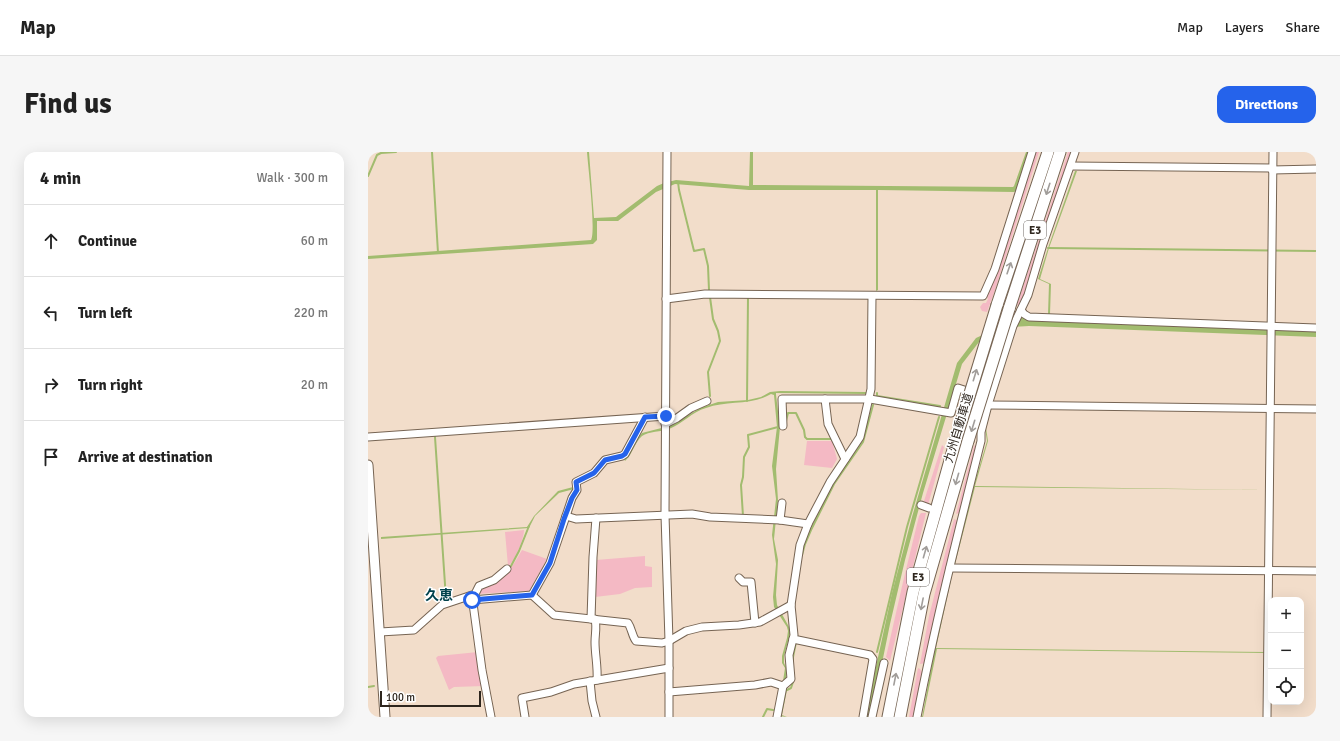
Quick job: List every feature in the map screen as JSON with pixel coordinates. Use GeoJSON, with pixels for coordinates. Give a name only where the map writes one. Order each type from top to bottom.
{"type":"FeatureCollection","features":[{"type":"Feature","properties":{"kind":"highway","name":"九州自動車道"},"geometry":{"type":"LineString","coordinates":[[888,717],[913,592],[956,439],[997,305],[1048,152]]}},
{"type":"Feature","properties":{"kind":"highway","name":"九州自動車道"},"geometry":{"type":"LineString","coordinates":[[900,717],[924,594],[968,441],[1060,152]]}},
{"type":"Feature","properties":{"kind":"main road"},"geometry":{"type":"LineString","coordinates":[[368,465],[372,577],[380,632],[385,717]]}},
{"type":"Feature","properties":{"kind":"street"},"geometry":{"type":"LineString","coordinates":[[667,152],[665,515],[669,640],[669,717]]}},
{"type":"Feature","properties":{"kind":"street"},"geometry":{"type":"LineString","coordinates":[[666,299],[705,294],[983,296],[995,269],[1032,152]]}},
{"type":"Feature","properties":{"kind":"street"},"geometry":{"type":"LineString","coordinates":[[917,717],[950,568],[958,517],[981,441],[981,432],[989,402],[1013,326],[1028,295],[1043,244],[1075,152]]}},
{"type":"Feature","properties":{"kind":"street"},"geometry":{"type":"LineString","coordinates":[[1267,717],[1272,152]]}},
{"type":"Feature","properties":{"kind":"street"},"geometry":{"type":"LineString","coordinates":[[1071,166],[1316,169]]}},
{"type":"Feature","properties":{"kind":"street"},"geometry":{"type":"LineString","coordinates":[[777,717],[784,686],[791,679],[789,655],[794,635],[791,605],[800,545],[808,524],[830,482],[860,437],[870,399],[872,296]]}},
{"type":"Feature","properties":{"kind":"street"},"geometry":{"type":"LineString","coordinates":[[1021,310],[1028,317],[1316,328]]}},
{"type":"Feature","properties":{"kind":"street"},"geometry":{"type":"LineString","coordinates":[[783,426],[782,399],[870,399],[951,413],[958,388],[989,402],[1316,409]]}},
{"type":"Feature","properties":{"kind":"street"},"geometry":{"type":"LineString","coordinates":[[825,399],[828,424],[836,437],[845,459]]}},
{"type":"Feature","properties":{"kind":"street"},"geometry":{"type":"LineString","coordinates":[[666,424],[691,408],[707,401]]}},
{"type":"Feature","properties":{"kind":"street"},"geometry":{"type":"LineString","coordinates":[[368,437],[666,416]]}},
{"type":"Feature","properties":{"kind":"street"},"geometry":{"type":"LineString","coordinates":[[532,595],[550,563],[572,498],[577,490],[576,482],[594,473],[605,460],[625,454],[645,417]]}},
{"type":"Feature","properties":{"kind":"street"},"geometry":{"type":"LineString","coordinates":[[780,520],[782,503]]}},
{"type":"Feature","properties":{"kind":"street"},"geometry":{"type":"LineString","coordinates":[[921,505],[929,508]]}},
{"type":"Feature","properties":{"kind":"street"},"geometry":{"type":"LineString","coordinates":[[566,516],[576,519],[692,514],[710,517],[780,520],[808,524]]}},
{"type":"Feature","properties":{"kind":"street"},"geometry":{"type":"LineString","coordinates":[[596,518],[593,557],[593,619],[596,624],[595,641],[598,667],[594,681],[592,701],[596,717]]}},
{"type":"Feature","properties":{"kind":"street"},"geometry":{"type":"LineString","coordinates":[[950,568],[1316,571]]}},
{"type":"Feature","properties":{"kind":"street"},"geometry":{"type":"LineString","coordinates":[[491,717],[482,670],[472,598],[479,586],[494,580],[507,569]]}},
{"type":"Feature","properties":{"kind":"street"},"geometry":{"type":"LineString","coordinates":[[739,578],[743,582],[752,582],[755,623]]}},
{"type":"Feature","properties":{"kind":"street"},"geometry":{"type":"LineString","coordinates":[[380,632],[414,630],[442,605],[472,598],[532,595],[554,615],[628,623],[632,629],[634,639],[636,641],[662,642],[686,631],[702,627],[760,622],[791,605]]}},
{"type":"Feature","properties":{"kind":"street"},"geometry":{"type":"LineString","coordinates":[[793,639],[870,655],[873,659],[863,717]]}},
{"type":"Feature","properties":{"kind":"street"},"geometry":{"type":"LineString","coordinates":[[872,717],[884,663]]}},
{"type":"Feature","properties":{"kind":"street"},"geometry":{"type":"LineString","coordinates":[[525,717],[522,698],[594,681],[669,668]]}},
{"type":"Feature","properties":{"kind":"street"},"geometry":{"type":"LineString","coordinates":[[669,692],[755,685],[771,682],[784,686]]}},
{"type":"Feature","properties":{"kind":"shaded area"},"geometry":{"type":"Polygon","coordinates":[[[587,152],[589,152],[594,218],[616,217],[657,186],[676,180],[749,186],[750,152],[753,152],[753,185],[1013,187],[1026,152],[1029,152],[1017,190],[1014,192],[878,190],[878,290],[876,291],[876,190],[749,190],[675,184],[656,192],[618,221],[597,221],[597,240],[593,244],[368,259],[368,256],[591,240],[593,225],[587,152]]]}},
{"type":"Feature","properties":{"kind":"shaded area"},"geometry":{"type":"Polygon","coordinates":[[[1036,152],[1039,152],[995,290],[987,312],[982,311],[980,307],[983,303],[986,303],[988,299],[986,295],[997,274],[1036,152]]]}},
{"type":"Feature","properties":{"kind":"shaded area"},"geometry":{"type":"Polygon","coordinates":[[[1068,152],[1074,152],[1028,289],[1020,306],[1017,305],[1068,152]]]}},
{"type":"Feature","properties":{"kind":"shaded area"},"geometry":{"type":"Polygon","coordinates":[[[1075,171],[1077,171],[1049,248],[1040,279],[1051,284],[1050,314],[1048,314],[1049,284],[1038,279],[1075,171]]]}},
{"type":"Feature","properties":{"kind":"shaded area"},"geometry":{"type":"Polygon","coordinates":[[[1021,317],[1316,330],[1316,337],[1029,326],[1010,327],[979,342],[962,364],[923,493],[905,560],[871,717],[865,717],[892,593],[912,517],[957,363],[976,338],[1021,317]]]}},
{"type":"Feature","properties":{"kind":"shaded area"},"geometry":{"type":"Polygon","coordinates":[[[770,392],[866,392],[866,394],[776,393],[780,427],[776,469],[778,500],[774,539],[778,560],[776,595],[777,605],[789,627],[790,634],[784,656],[784,663],[787,669],[787,690],[782,715],[787,717],[779,716],[785,687],[783,681],[785,668],[782,663],[782,656],[788,631],[774,607],[773,597],[776,564],[772,535],[776,499],[772,466],[777,427],[774,395],[771,394],[763,398],[747,402],[722,404],[701,410],[669,429],[648,433],[642,436],[625,461],[623,457],[642,433],[673,425],[700,408],[718,402],[748,400],[761,397],[770,392]]]}},
{"type":"Feature","properties":{"kind":"shaded area"},"geometry":{"type":"Polygon","coordinates":[[[990,409],[986,428],[988,441],[975,486],[1266,490],[975,487],[955,564],[953,564],[964,519],[987,441],[985,428],[990,409]]]}},
{"type":"Feature","properties":{"kind":"shaded area"},"geometry":{"type":"Polygon","coordinates":[[[807,441],[832,441],[837,459],[832,468],[804,465],[807,441]]]}},
{"type":"Feature","properties":{"kind":"shaded area"},"geometry":{"type":"Polygon","coordinates":[[[942,445],[944,447],[928,505],[924,501],[942,445]]]}},
{"type":"Feature","properties":{"kind":"shaded area"},"geometry":{"type":"Polygon","coordinates":[[[974,446],[978,446],[961,512],[956,514],[974,446]]]}},
{"type":"Feature","properties":{"kind":"shaded area"},"geometry":{"type":"Polygon","coordinates":[[[573,487],[574,489],[559,493],[535,516],[529,528],[381,539],[381,537],[527,527],[534,516],[558,491],[573,487]]]}},
{"type":"Feature","properties":{"kind":"shaded area"},"geometry":{"type":"Polygon","coordinates":[[[921,513],[926,513],[890,661],[886,657],[919,516],[921,513]]]}},
{"type":"Feature","properties":{"kind":"shaded area"},"geometry":{"type":"Polygon","coordinates":[[[954,519],[958,521],[934,621],[926,663],[920,664],[929,616],[954,519]]]}},
{"type":"Feature","properties":{"kind":"shaded area"},"geometry":{"type":"Polygon","coordinates":[[[524,530],[519,550],[508,566],[505,532],[524,530]]]}},
{"type":"Feature","properties":{"kind":"shaded area"},"geometry":{"type":"Polygon","coordinates":[[[522,550],[547,559],[529,591],[477,594],[480,587],[501,578],[506,574],[522,550]]]}},
{"type":"Feature","properties":{"kind":"shaded area"},"geometry":{"type":"Polygon","coordinates":[[[645,556],[645,566],[652,567],[652,587],[635,588],[620,594],[595,597],[596,560],[645,556]]]}},
{"type":"Feature","properties":{"kind":"shaded area"},"geometry":{"type":"Polygon","coordinates":[[[952,571],[936,648],[1265,653],[937,649],[922,717],[941,616],[952,571]]]}},
{"type":"Feature","properties":{"kind":"shaded area"},"geometry":{"type":"Polygon","coordinates":[[[478,652],[484,686],[454,687],[449,690],[436,658],[438,656],[478,652]]]}},
{"type":"Feature","properties":{"kind":"shaded area"},"geometry":{"type":"Polygon","coordinates":[[[918,668],[923,673],[914,717],[909,717],[918,668]]]}},
{"type":"Feature","properties":{"kind":"waterway"},"geometry":{"type":"LineString","coordinates":[[368,176],[377,155],[381,153],[396,152]]}},
{"type":"Feature","properties":{"kind":"waterway"},"geometry":{"type":"LineString","coordinates":[[432,152],[438,253]]}},
{"type":"Feature","properties":{"kind":"waterway"},"geometry":{"type":"LineString","coordinates":[[678,182],[694,251],[704,249],[708,266],[709,290],[713,319],[720,341],[708,372],[710,396]]}},
{"type":"Feature","properties":{"kind":"waterway"},"geometry":{"type":"LineString","coordinates":[[1048,248],[1316,251]]}},
{"type":"Feature","properties":{"kind":"waterway"},"geometry":{"type":"LineString","coordinates":[[747,401],[748,297]]}},
{"type":"Feature","properties":{"kind":"waterway"},"geometry":{"type":"LineString","coordinates":[[877,393],[877,396],[940,406]]}},
{"type":"Feature","properties":{"kind":"waterway"},"geometry":{"type":"LineString","coordinates":[[802,555],[811,530],[834,484],[863,442],[873,405]]}},
{"type":"Feature","properties":{"kind":"waterway"},"geometry":{"type":"LineString","coordinates":[[786,421],[788,413],[796,413],[807,439],[832,439]]}},
{"type":"Feature","properties":{"kind":"waterway"},"geometry":{"type":"LineString","coordinates":[[877,652],[907,527],[939,417]]}},
{"type":"Feature","properties":{"kind":"waterway"},"geometry":{"type":"LineString","coordinates":[[743,516],[741,485],[744,457],[749,447],[748,435],[778,427]]}},
{"type":"Feature","properties":{"kind":"waterway"},"geometry":{"type":"LineString","coordinates":[[435,437],[446,599]]}},
{"type":"Feature","properties":{"kind":"waterway"},"geometry":{"type":"LineString","coordinates":[[511,566],[529,526]]}},
{"type":"Feature","properties":{"kind":"waterway"},"geometry":{"type":"LineString","coordinates":[[793,667],[796,642]]}},
{"type":"Feature","properties":{"kind":"waterway"},"geometry":{"type":"LineString","coordinates":[[787,690],[791,688],[793,682]]}},
{"type":"Feature","properties":{"kind":"waterway"},"geometry":{"type":"LineString","coordinates":[[368,687],[374,686]]}},
{"type":"Feature","properties":{"kind":"waterway"},"geometry":{"type":"LineString","coordinates":[[763,717],[767,709],[773,710]]}},
{"type":"Feature","properties":{"kind":"district","name":"久恵"},"geometry":{"type":"Point","coordinates":[439,595]}},
{"type":"Feature","properties":{"kind":"route"},"geometry":{"type":"LineString","coordinates":[[472,600],[532,595],[550,563],[564,519],[572,498],[577,490],[576,482],[594,473],[605,460],[625,454],[645,417],[666,416]]}}]}
